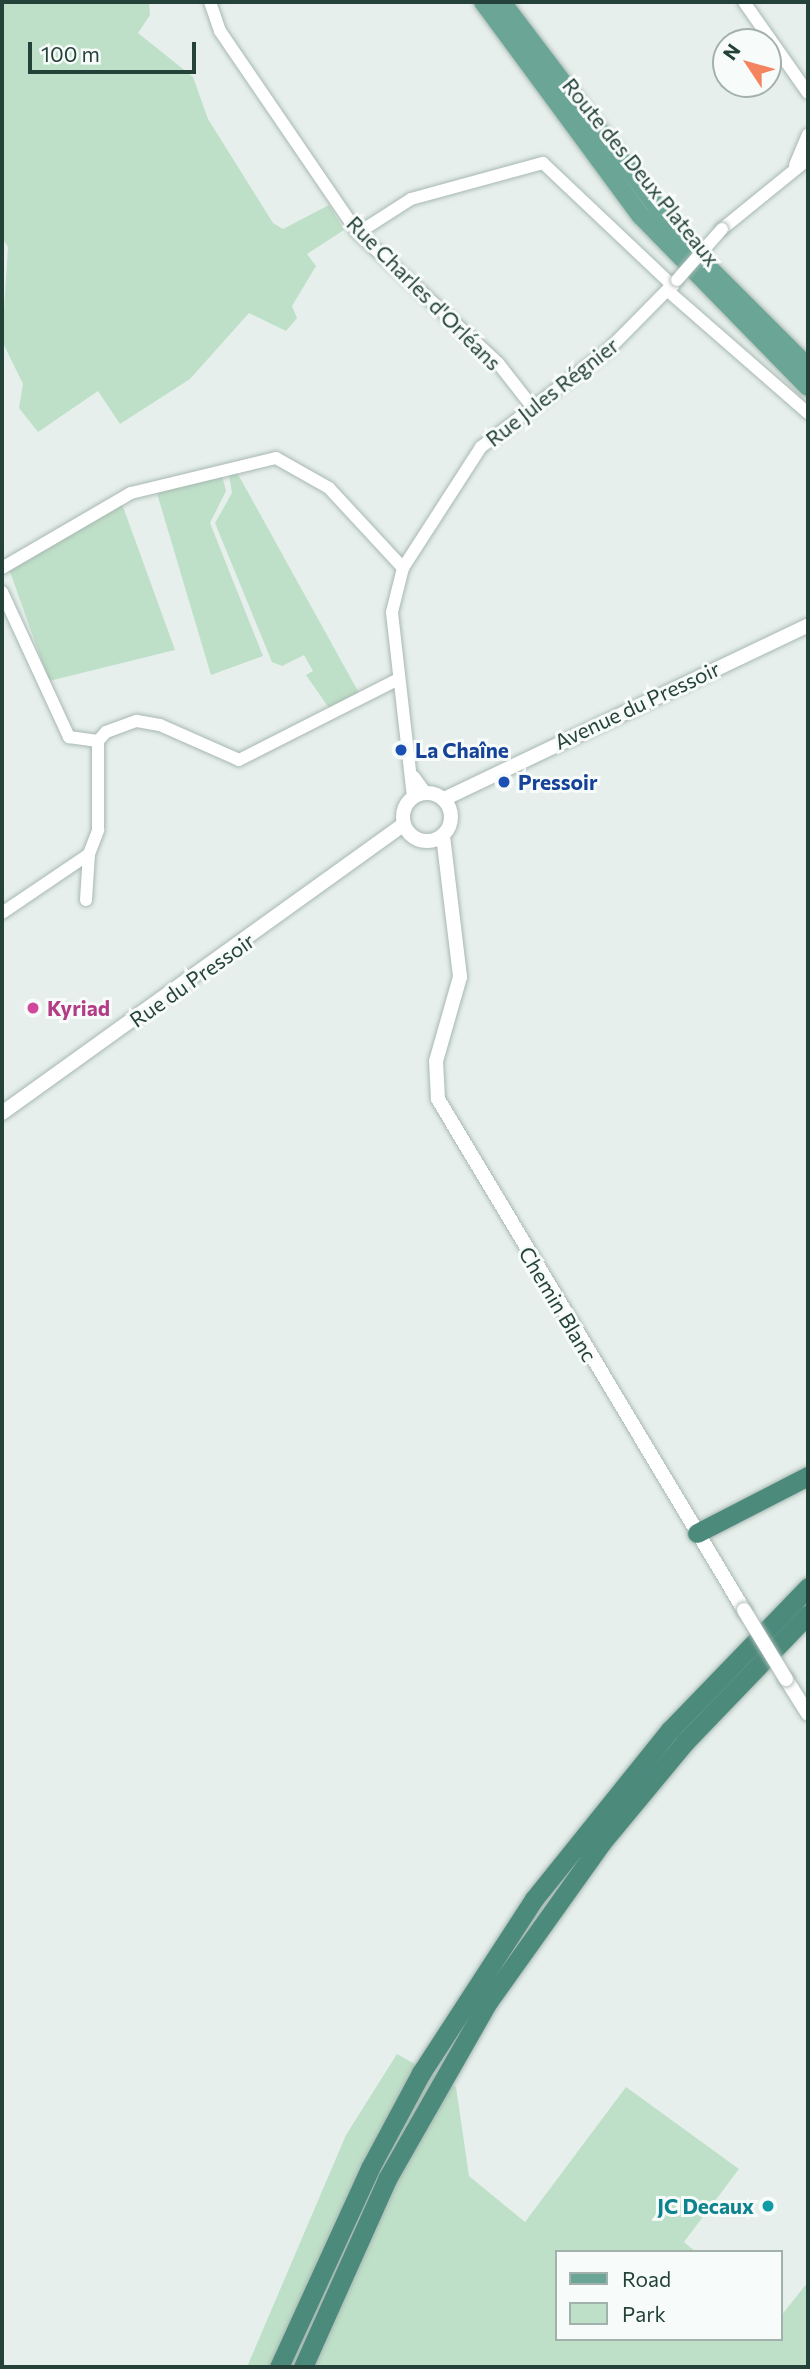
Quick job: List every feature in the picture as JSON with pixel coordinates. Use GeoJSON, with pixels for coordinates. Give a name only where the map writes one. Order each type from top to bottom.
{"type":"FeatureCollection","features":[{"type":"Feature","properties":{"kind":"highway"},"geometry":{"type":"LineString","coordinates":[[697,1533],[808,1476]]}},
{"type":"Feature","properties":{"kind":"highway"},"geometry":{"type":"LineString","coordinates":[[279,2367],[376,2156],[511,1933],[670,1730],[808,1587]]}},
{"type":"Feature","properties":{"kind":"highway"},"geometry":{"type":"LineString","coordinates":[[303,2367],[387,2179],[488,2002],[602,1842],[685,1742],[808,1614]]}},
{"type":"Feature","properties":{"kind":"main road","name":"Route des Deux Plateaux"},"geometry":{"type":"LineString","coordinates":[[483,2],[641,216],[808,387]]}},
{"type":"Feature","properties":{"kind":"main road","name":"Route des Deux Plateaux"},"geometry":{"type":"LineString","coordinates":[[502,2],[685,244],[808,367]]}},
{"type":"Feature","properties":{"kind":"street","name":"Rue Charles d'Orléans"},"geometry":{"type":"LineString","coordinates":[[210,2],[220,31],[358,233],[498,363],[530,404]]}},
{"type":"Feature","properties":{"kind":"street"},"geometry":{"type":"LineString","coordinates":[[744,2],[808,93]]}},
{"type":"Feature","properties":{"kind":"street"},"geometry":{"type":"LineString","coordinates":[[795,165],[808,135]]}},
{"type":"Feature","properties":{"kind":"street","name":"Rue Jules Régnier"},"geometry":{"type":"LineString","coordinates":[[419,794],[397,680],[392,612],[403,568],[457,477],[530,404],[609,349],[673,285],[722,229],[795,165],[808,159]]}},
{"type":"Feature","properties":{"kind":"street"},"geometry":{"type":"LineString","coordinates":[[358,233],[411,199],[543,163],[808,413]]}},
{"type":"Feature","properties":{"kind":"street"},"geometry":{"type":"LineString","coordinates":[[2,568],[131,493],[276,458],[328,488],[403,568]]}},
{"type":"Feature","properties":{"kind":"street"},"geometry":{"type":"LineString","coordinates":[[2,592],[69,737],[98,741],[137,721],[239,760],[397,680]]}},
{"type":"Feature","properties":{"kind":"street","name":"Avenue du Pressoir"},"geometry":{"type":"LineString","coordinates":[[447,806],[468,787],[808,625]]}},
{"type":"Feature","properties":{"kind":"street"},"geometry":{"type":"LineString","coordinates":[[86,900],[89,854],[98,830],[98,741]]}},
{"type":"Feature","properties":{"kind":"street"},"geometry":{"type":"LineString","coordinates":[[419,794],[447,806],[436,838],[414,838],[404,825],[403,809],[419,794]]}},
{"type":"Feature","properties":{"kind":"street","name":"Rue du Pressoir"},"geometry":{"type":"LineString","coordinates":[[2,1113],[382,846],[404,825]]}},
{"type":"Feature","properties":{"kind":"street","name":"Rue du Pressoir"},"geometry":{"type":"LineString","coordinates":[[382,846],[414,838]]}},
{"type":"Feature","properties":{"kind":"street","name":"Chemin Blanc"},"geometry":{"type":"LineString","coordinates":[[436,838],[445,860],[460,977],[436,1062],[438,1099],[808,1714]]}},
{"type":"Feature","properties":{"kind":"street"},"geometry":{"type":"LineString","coordinates":[[2,913],[89,854]]}},
{"type":"Feature","properties":{"kind":"green space"},"geometry":{"type":"Polygon","coordinates":[[[2,2],[149,2],[150,15],[138,33],[193,77],[208,119],[273,223],[283,229],[329,205],[344,230],[307,254],[316,266],[292,306],[297,318],[286,331],[249,313],[190,379],[120,424],[98,391],[38,432],[19,408],[23,384],[2,341],[8,247],[2,238],[2,2]]]}},
{"type":"Feature","properties":{"kind":"green space"},"geometry":{"type":"Polygon","coordinates":[[[234,467],[359,693],[329,708],[306,675],[313,671],[304,655],[282,666],[272,662],[215,523],[232,493],[228,469],[234,467]]]}},
{"type":"Feature","properties":{"kind":"green space"},"geometry":{"type":"Polygon","coordinates":[[[221,472],[226,491],[210,523],[263,656],[211,675],[156,490],[221,472]]]}},
{"type":"Feature","properties":{"kind":"green space"},"geometry":{"type":"Polygon","coordinates":[[[122,504],[175,650],[49,681],[9,569],[122,504]]]}},
{"type":"Feature","properties":{"kind":"green space"},"geometry":{"type":"Polygon","coordinates":[[[397,2054],[456,2087],[469,2176],[525,2222],[626,2087],[739,2169],[684,2242],[694,2250],[554,2250],[554,2341],[782,2341],[782,2314],[808,2282],[808,2367],[247,2367],[346,2135],[397,2054]]]}},
{"type":"Feature","properties":{"kind":"place","name":"La Chaîne"},"geometry":{"type":"Point","coordinates":[401,750]}},
{"type":"Feature","properties":{"kind":"place","name":"Pressoir"},"geometry":{"type":"Point","coordinates":[504,782]}},
{"type":"Feature","properties":{"kind":"place","name":"Kyriad"},"geometry":{"type":"Point","coordinates":[33,1008]}},
{"type":"Feature","properties":{"kind":"place","name":"JC Decaux"},"geometry":{"type":"Point","coordinates":[768,2206]}}]}
